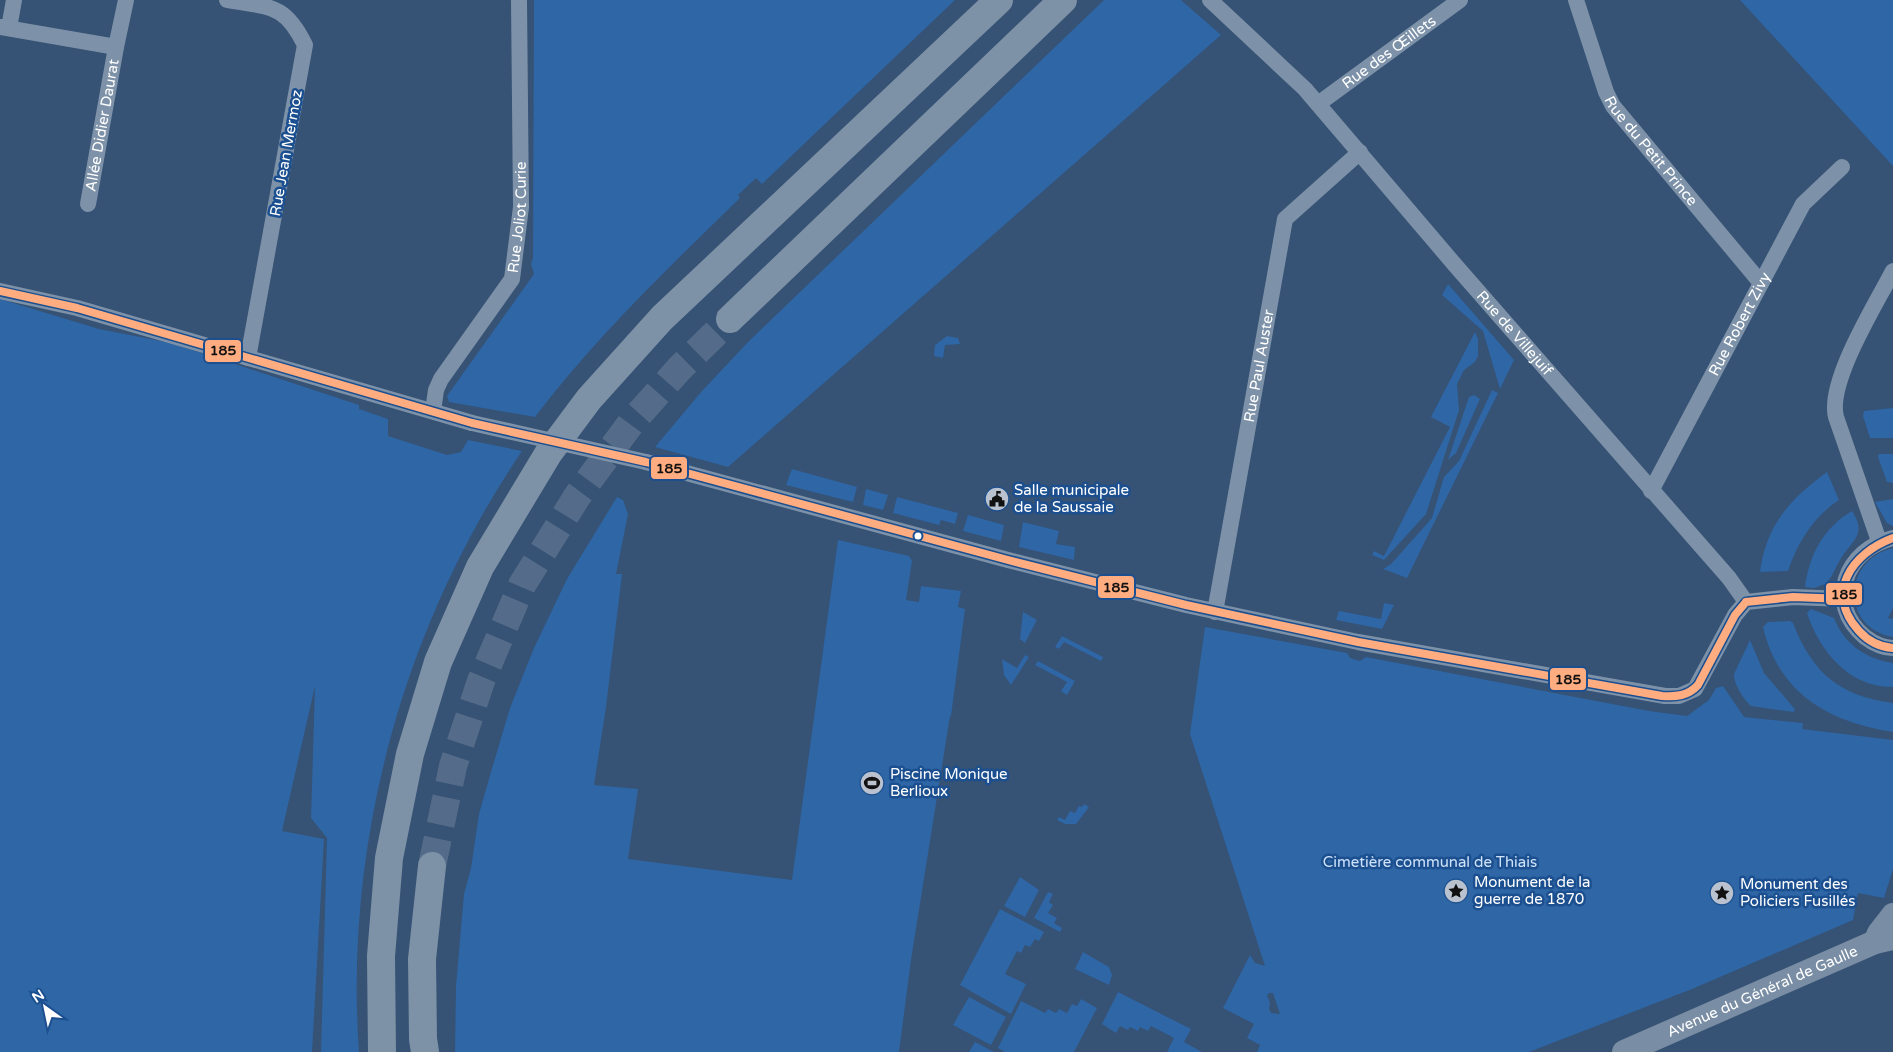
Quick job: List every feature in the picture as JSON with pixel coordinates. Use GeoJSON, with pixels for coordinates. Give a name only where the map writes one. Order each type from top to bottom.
{"type":"FeatureCollection","features":[{"type":"Feature","properties":{"kind":"highway"},"geometry":{"type":"LineString","coordinates":[[382,1052],[381,956],[390,849],[410,754],[438,662],[480,567],[548,454],[589,399],[662,318],[999,0]]}},
{"type":"Feature","properties":{"kind":"highway"},"geometry":{"type":"LineString","coordinates":[[730,319],[1063,0]]}},
{"type":"Feature","properties":{"kind":"highway"},"geometry":{"type":"LineString","coordinates":[[425,1052],[422,959],[432,866]]}},
{"type":"Feature","properties":{"kind":"main road","name":"Avenue du Général de Gaulle"},"geometry":{"type":"LineString","coordinates":[[1624,1052],[1655,1046],[1884,940],[1878,933],[1893,915]]}},
{"type":"Feature","properties":{"kind":"street"},"geometry":{"type":"LineString","coordinates":[[14,0],[4,28],[116,47],[126,0]]}},
{"type":"Feature","properties":{"kind":"street","name":"Rue Jean Mermoz"},"geometry":{"type":"LineString","coordinates":[[227,0],[280,10],[296,26],[305,45],[248,358]]}},
{"type":"Feature","properties":{"kind":"street","name":"Rue Joliot Curie"},"geometry":{"type":"LineString","coordinates":[[432,411],[438,384],[512,279],[521,207],[519,0]]}},
{"type":"Feature","properties":{"kind":"street","name":"Rue de Villejuif"},"geometry":{"type":"LineString","coordinates":[[1210,0],[1318,104],[1455,265],[1728,578],[1746,602]]}},
{"type":"Feature","properties":{"kind":"street","name":"Rue des Œillets"},"geometry":{"type":"LineString","coordinates":[[1318,104],[1460,0]]}},
{"type":"Feature","properties":{"kind":"street","name":"Rue du Petit Prince"},"geometry":{"type":"LineString","coordinates":[[1576,0],[1606,92],[1613,106],[1761,283]]}},
{"type":"Feature","properties":{"kind":"street","name":"Allée Didier Daurat"},"geometry":{"type":"LineString","coordinates":[[88,204],[116,47]]}},
{"type":"Feature","properties":{"kind":"street","name":"Rue Paul Auster"},"geometry":{"type":"LineString","coordinates":[[1215,612],[1285,219],[1360,152]]}},
{"type":"Feature","properties":{"kind":"street","name":"Rue Robert Zivy"},"geometry":{"type":"LineString","coordinates":[[1651,491],[1807,198],[1842,167]]}},
{"type":"Feature","properties":{"kind":"street"},"geometry":{"type":"LineString","coordinates":[[1893,270],[1842,372],[1834,402],[1836,417],[1886,540],[1863,551],[1852,564],[1845,581],[1844,599],[1848,616],[1858,631],[1872,642],[1893,648]]}},
{"type":"Feature","properties":{"kind":"street"},"geometry":{"type":"LineString","coordinates":[[0,291],[77,308],[472,423],[646,462],[1008,560],[1215,612],[1358,642],[1674,696],[1688,694],[1698,685],[1735,615],[1746,602],[1793,597],[1844,599]]}},
{"type":"Feature","properties":{"kind":"green space"},"geometry":{"type":"Polygon","coordinates":[[[534,0],[955,0],[762,184],[756,178],[738,195],[740,198],[608,331],[558,387],[535,417],[449,402],[447,396],[534,274],[531,264],[533,258],[534,0]]]}},
{"type":"Feature","properties":{"kind":"green space"},"geometry":{"type":"Polygon","coordinates":[[[1104,0],[1181,0],[1221,35],[728,467],[655,447],[702,391],[749,341],[1104,0]]]}},
{"type":"Feature","properties":{"kind":"green space"},"geometry":{"type":"Polygon","coordinates":[[[1740,0],[1893,0],[1893,166],[1740,0]]]}},
{"type":"Feature","properties":{"kind":"green space"},"geometry":{"type":"Polygon","coordinates":[[[1448,284],[1514,360],[1500,389],[1483,331],[1442,295],[1448,284]]]}},
{"type":"Feature","properties":{"kind":"green space"},"geometry":{"type":"Polygon","coordinates":[[[0,299],[99,329],[171,343],[359,405],[359,409],[388,419],[388,436],[447,455],[461,452],[468,440],[522,451],[481,518],[445,589],[415,662],[391,738],[373,815],[362,894],[357,973],[359,1052],[321,1052],[327,838],[311,818],[315,686],[282,831],[324,839],[312,1052],[0,1052],[0,299]]]}},
{"type":"Feature","properties":{"kind":"green space"},"geometry":{"type":"Polygon","coordinates":[[[1475,332],[1478,339],[1478,356],[1475,362],[1464,370],[1457,384],[1459,410],[1426,514],[1384,560],[1372,555],[1374,551],[1384,556],[1450,427],[1431,417],[1475,332]]]}},
{"type":"Feature","properties":{"kind":"green space"},"geometry":{"type":"Polygon","coordinates":[[[947,336],[958,338],[960,344],[945,345],[943,358],[934,356],[935,345],[947,336]]]}},
{"type":"Feature","properties":{"kind":"green space"},"geometry":{"type":"Polygon","coordinates":[[[1492,390],[1498,393],[1407,578],[1383,569],[1391,564],[1432,518],[1444,477],[1459,461],[1492,390]]]}},
{"type":"Feature","properties":{"kind":"green space"},"geometry":{"type":"Polygon","coordinates":[[[1474,395],[1480,399],[1456,453],[1448,460],[1469,397],[1474,395]]]}},
{"type":"Feature","properties":{"kind":"green space"},"geometry":{"type":"Polygon","coordinates":[[[1893,408],[1893,438],[1870,438],[1863,416],[1864,411],[1893,408]]]}},
{"type":"Feature","properties":{"kind":"green space"},"geometry":{"type":"Polygon","coordinates":[[[1879,454],[1893,454],[1893,483],[1887,482],[1878,457],[1879,454]]]}},
{"type":"Feature","properties":{"kind":"green space"},"geometry":{"type":"Polygon","coordinates":[[[792,469],[857,487],[853,502],[786,485],[792,469]]]}},
{"type":"Feature","properties":{"kind":"green space"},"geometry":{"type":"Polygon","coordinates":[[[1827,472],[1839,500],[1814,522],[1802,540],[1788,571],[1760,572],[1768,540],[1782,514],[1802,492],[1827,472]]]}},
{"type":"Feature","properties":{"kind":"green space"},"geometry":{"type":"Polygon","coordinates":[[[866,489],[888,495],[883,510],[863,505],[866,489]]]}},
{"type":"Feature","properties":{"kind":"green space"},"geometry":{"type":"Polygon","coordinates":[[[617,497],[623,500],[628,514],[616,574],[622,574],[606,707],[594,785],[638,789],[628,859],[792,880],[838,540],[909,556],[912,561],[906,600],[919,602],[921,586],[961,591],[958,607],[965,609],[951,716],[911,960],[899,1052],[455,1052],[456,986],[464,894],[471,868],[479,814],[491,772],[510,708],[534,648],[567,579],[617,497]]]}},
{"type":"Feature","properties":{"kind":"green space"},"geometry":{"type":"Polygon","coordinates":[[[897,497],[958,513],[955,524],[941,520],[939,525],[893,513],[897,497]]]}},
{"type":"Feature","properties":{"kind":"green space"},"geometry":{"type":"Polygon","coordinates":[[[1893,499],[1893,526],[1887,523],[1875,502],[1893,499]]]}},
{"type":"Feature","properties":{"kind":"green space"},"geometry":{"type":"Polygon","coordinates":[[[1852,511],[1857,519],[1858,532],[1856,537],[1825,584],[1814,588],[1805,587],[1810,564],[1820,543],[1833,525],[1852,511]]]}},
{"type":"Feature","properties":{"kind":"green space"},"geometry":{"type":"Polygon","coordinates":[[[968,515],[1004,525],[1001,541],[963,531],[968,515]]]}},
{"type":"Feature","properties":{"kind":"green space"},"geometry":{"type":"Polygon","coordinates":[[[1023,522],[1059,531],[1056,544],[1075,547],[1074,560],[1019,547],[1023,522]]]}},
{"type":"Feature","properties":{"kind":"green space"},"geometry":{"type":"Polygon","coordinates":[[[1893,548],[1893,608],[1888,618],[1893,619],[1893,637],[1876,631],[1864,621],[1857,608],[1854,594],[1857,579],[1864,566],[1876,555],[1893,548]]]}},
{"type":"Feature","properties":{"kind":"green space"},"geometry":{"type":"Polygon","coordinates":[[[1384,603],[1394,605],[1382,629],[1336,620],[1339,611],[1381,619],[1384,603]]]}},
{"type":"Feature","properties":{"kind":"green space"},"geometry":{"type":"Polygon","coordinates":[[[1811,609],[1834,618],[1838,627],[1857,649],[1874,658],[1893,663],[1893,687],[1877,686],[1863,681],[1850,674],[1838,664],[1828,653],[1812,627],[1807,613],[1811,609]]]}},
{"type":"Feature","properties":{"kind":"green space"},"geometry":{"type":"Polygon","coordinates":[[[1023,612],[1037,620],[1025,643],[1020,639],[1023,612]]]}},
{"type":"Feature","properties":{"kind":"green space"},"geometry":{"type":"Polygon","coordinates":[[[1790,621],[1793,623],[1809,655],[1830,679],[1843,688],[1857,694],[1874,700],[1893,703],[1893,732],[1848,721],[1828,712],[1810,701],[1795,687],[1781,671],[1771,651],[1763,627],[1768,622],[1790,621]]]}},
{"type":"Feature","properties":{"kind":"green space","name":"Cimetière communal de Thiais"},"geometry":{"type":"Polygon","coordinates":[[[1205,627],[1347,653],[1350,658],[1360,661],[1366,657],[1649,711],[1687,716],[1709,700],[1716,688],[1723,686],[1744,717],[1803,723],[1802,729],[1893,740],[1893,869],[1884,898],[1858,893],[1853,920],[1692,989],[1529,1052],[1257,1052],[1260,1045],[1247,1038],[1254,1024],[1223,1008],[1250,955],[1255,963],[1265,966],[1190,734],[1205,627]],[[1269,993],[1267,996],[1270,1002],[1269,1009],[1271,1013],[1280,1014],[1273,993],[1269,993]]]}},
{"type":"Feature","properties":{"kind":"green space"},"geometry":{"type":"Polygon","coordinates":[[[1062,636],[1103,657],[1101,661],[1064,642],[1059,649],[1055,647],[1062,636]]]}},
{"type":"Feature","properties":{"kind":"green space"},"geometry":{"type":"Polygon","coordinates":[[[1750,640],[1764,673],[1794,708],[1793,712],[1751,706],[1745,700],[1735,682],[1734,674],[1750,640]]]}},
{"type":"Feature","properties":{"kind":"green space"},"geometry":{"type":"Polygon","coordinates":[[[1025,655],[1029,657],[1011,685],[1004,675],[1002,659],[1017,668],[1025,655]]]}},
{"type":"Feature","properties":{"kind":"green space"},"geometry":{"type":"Polygon","coordinates":[[[1038,661],[1075,681],[1067,695],[1061,691],[1067,682],[1035,665],[1038,661]]]}},
{"type":"Feature","properties":{"kind":"green space"},"geometry":{"type":"Polygon","coordinates":[[[1084,804],[1089,807],[1076,824],[1065,824],[1057,820],[1059,817],[1065,820],[1070,811],[1075,813],[1079,806],[1082,807],[1084,804]]]}},
{"type":"Feature","properties":{"kind":"green space"},"geometry":{"type":"Polygon","coordinates":[[[1020,877],[1039,890],[1025,917],[1004,906],[1020,877]]]}},
{"type":"Feature","properties":{"kind":"green space"},"geometry":{"type":"Polygon","coordinates":[[[1048,892],[1053,894],[1049,902],[1053,905],[1048,913],[1057,918],[1054,923],[1062,928],[1060,932],[1034,918],[1048,892]]]}},
{"type":"Feature","properties":{"kind":"green space"},"geometry":{"type":"Polygon","coordinates":[[[1000,909],[1044,932],[1039,941],[1035,939],[1030,947],[1025,945],[1021,953],[1017,951],[1005,974],[1026,984],[1011,1014],[960,985],[1000,909]]]}},
{"type":"Feature","properties":{"kind":"green space"},"geometry":{"type":"Polygon","coordinates":[[[1083,952],[1109,967],[1112,975],[1109,985],[1075,969],[1083,952]]]}},
{"type":"Feature","properties":{"kind":"green space"},"geometry":{"type":"Polygon","coordinates":[[[1118,992],[1191,1029],[1184,1042],[1202,1052],[1167,1052],[1174,1038],[1151,1026],[1148,1031],[1140,1027],[1138,1031],[1130,1027],[1128,1030],[1120,1026],[1116,1033],[1102,1024],[1118,992]]]}},
{"type":"Feature","properties":{"kind":"green space"},"geometry":{"type":"Polygon","coordinates":[[[969,997],[1006,1017],[991,1045],[953,1025],[969,997]]]}},
{"type":"Feature","properties":{"kind":"green space"},"geometry":{"type":"Polygon","coordinates":[[[1081,999],[1097,1008],[1074,1052],[1005,1052],[998,1048],[1021,1001],[1045,1013],[1048,1009],[1056,1013],[1059,1009],[1067,1013],[1072,1004],[1077,1006],[1081,999]]]}},
{"type":"Feature","properties":{"kind":"green space"},"geometry":{"type":"Polygon","coordinates":[[[975,1042],[994,1052],[969,1052],[975,1042]]]}},
{"type":"Feature","properties":{"kind":"tunnel"},"geometry":{"type":"LineString","coordinates":[[432,866],[453,766],[481,681],[522,585],[578,495],[631,423],[679,369],[730,319]]}},
{"type":"Feature","properties":{"kind":"transit line","name":"185"},"geometry":{"type":"LineString","coordinates":[[0,291],[77,308],[472,423],[646,462],[1008,560],[1186,605],[1358,642],[1662,696],[1677,696],[1690,692],[1698,685],[1735,615],[1746,602]]}},
{"type":"Feature","properties":{"kind":"transit line","name":"185"},"geometry":{"type":"LineString","coordinates":[[1893,538],[1878,545],[1855,564],[1848,576],[1844,589],[1844,603],[1849,617],[1859,631],[1874,643],[1893,648]]}},
{"type":"Feature","properties":{"kind":"transit line","name":"185"},"geometry":{"type":"LineString","coordinates":[[1746,602],[1793,597],[1844,599]]}},
{"type":"Feature","properties":{"kind":"place","name":"Salle municipale de la Saussaie"},"geometry":{"type":"Point","coordinates":[997,499]}},
{"type":"Feature","properties":{"kind":"place","name":"Piscine Monique Berlioux"},"geometry":{"type":"Point","coordinates":[872,783]}},
{"type":"Feature","properties":{"kind":"place","name":"Monument de la guerre de 1870"},"geometry":{"type":"Point","coordinates":[1456,891]}},
{"type":"Feature","properties":{"kind":"place","name":"Monument des Policiers Fusillés"},"geometry":{"type":"Point","coordinates":[1722,893]}}]}
